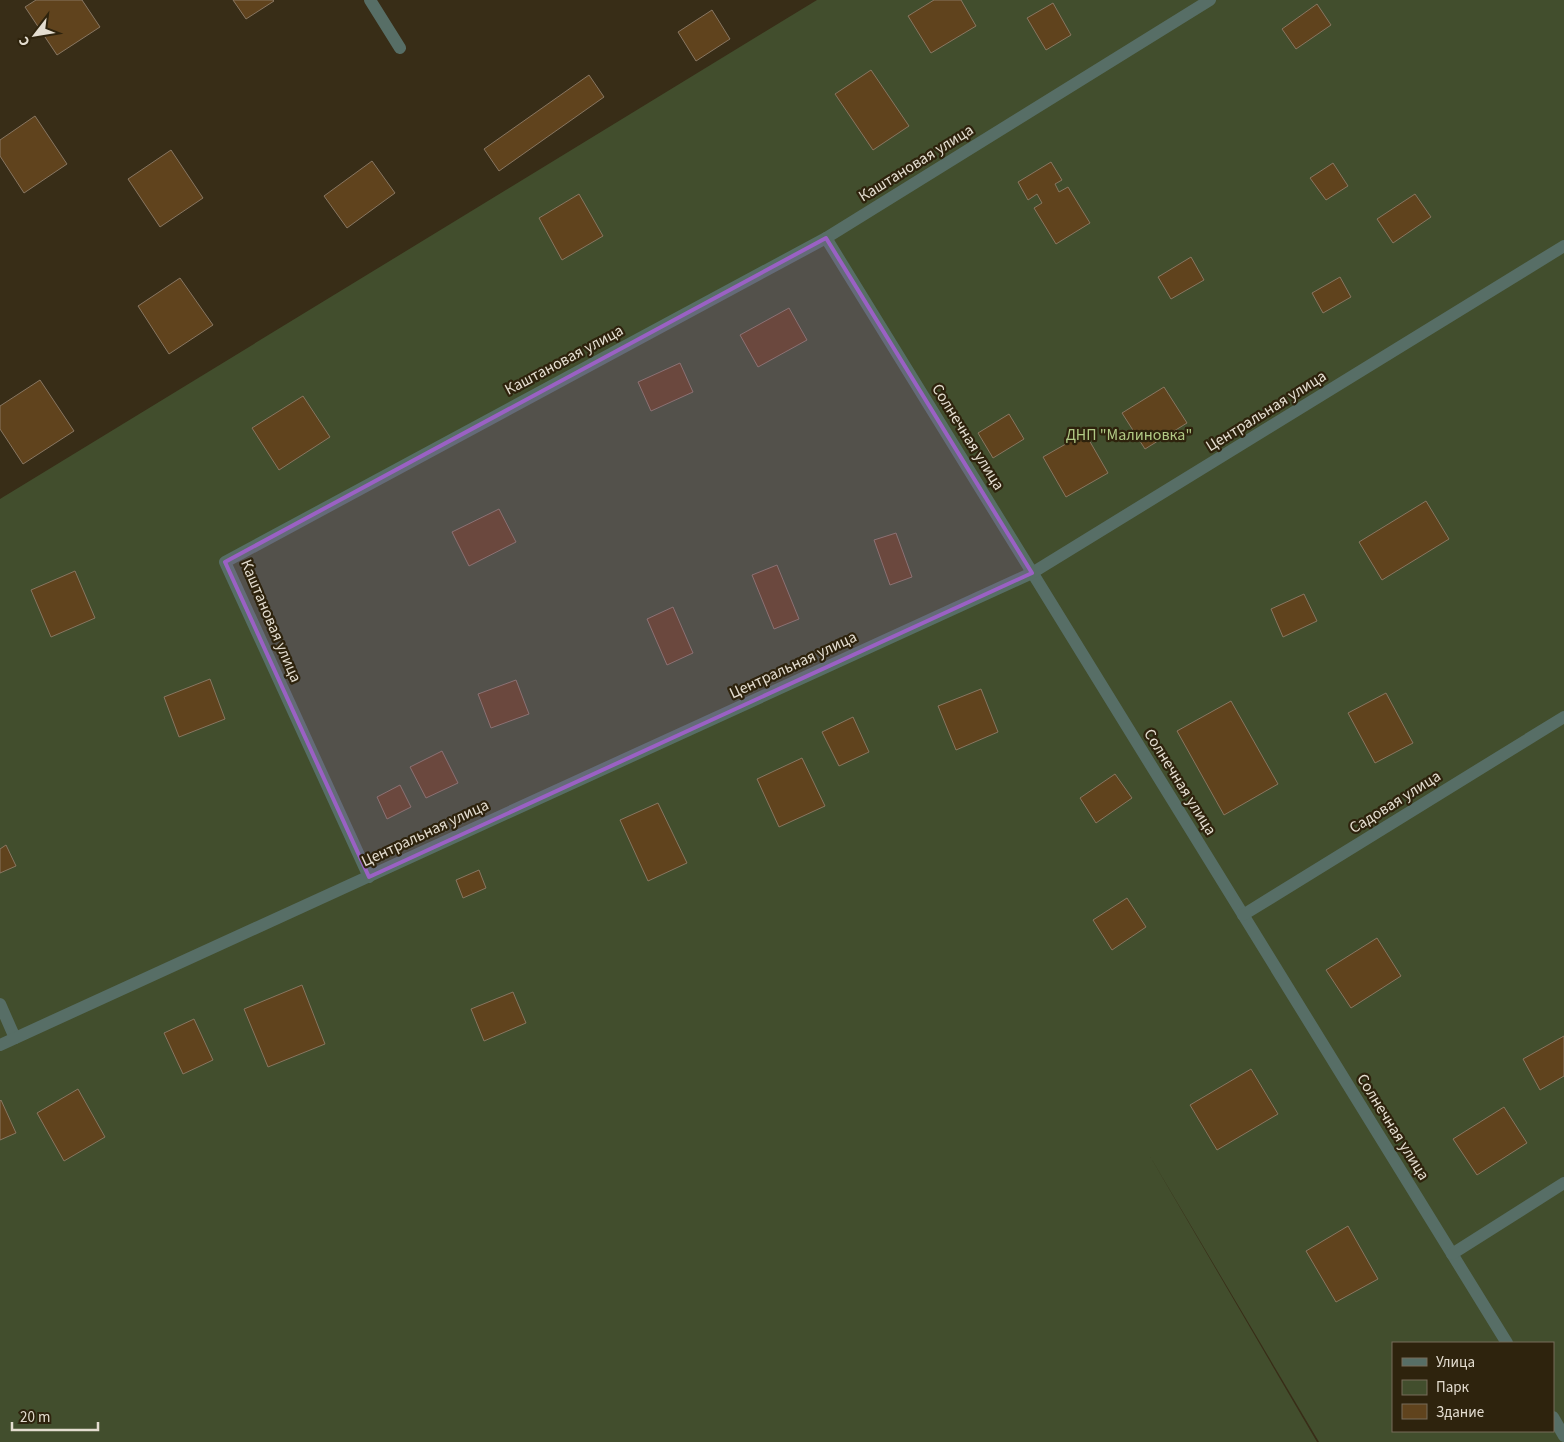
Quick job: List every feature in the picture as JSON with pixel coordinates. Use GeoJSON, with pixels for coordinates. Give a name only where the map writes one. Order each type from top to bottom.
{"type":"FeatureCollection","features":[{"type":"Feature","properties":{"kind":"street"},"geometry":{"type":"LineString","coordinates":[[370,0],[400,48]]}},
{"type":"Feature","properties":{"kind":"street","name":"Каштановая улица"},"geometry":{"type":"LineString","coordinates":[[368,877],[225,562],[826,238],[1210,0]]}},
{"type":"Feature","properties":{"kind":"street","name":"Солнечная улица"},"geometry":{"type":"LineString","coordinates":[[826,238],[1506,1342]]}},
{"type":"Feature","properties":{"kind":"street","name":"Центральная улица"},"geometry":{"type":"LineString","coordinates":[[0,1045],[1032,573],[1564,246]]}},
{"type":"Feature","properties":{"kind":"street","name":"Садовая улица"},"geometry":{"type":"LineString","coordinates":[[1243,915],[1564,717]]}},
{"type":"Feature","properties":{"kind":"street"},"geometry":{"type":"LineString","coordinates":[[0,1004],[15,1038]]}},
{"type":"Feature","properties":{"kind":"street"},"geometry":{"type":"LineString","coordinates":[[1452,1254],[1564,1183]]}},
{"type":"Feature","properties":{"kind":"street"},"geometry":{"type":"LineString","coordinates":[[1554,1419],[1564,1436]]}},
{"type":"Feature","properties":{"kind":"highlighted area"},"geometry":{"type":"Polygon","coordinates":[[[826,238],[1032,573],[369,877],[225,562],[826,238]]]}},
{"type":"Feature","properties":{"kind":"green space","name":"ДНП \"Малиновка\""},"geometry":{"type":"Polygon","coordinates":[[[817,0],[1564,0],[1564,1442],[1319,1442],[1148,1153],[1317,1442],[0,1442],[0,499],[817,0]]]}},
{"type":"Feature","properties":{"kind":"building"},"geometry":{"type":"Polygon","coordinates":[[[36,0],[82,0],[100,27],[57,55],[25,7],[36,0]]]}},
{"type":"Feature","properties":{"kind":"building"},"geometry":{"type":"Polygon","coordinates":[[[233,0],[273,0],[274,1],[246,19],[233,0]]]}},
{"type":"Feature","properties":{"kind":"building"},"geometry":{"type":"Polygon","coordinates":[[[934,0],[961,0],[976,26],[931,53],[908,16],[934,0]]]}},
{"type":"Feature","properties":{"kind":"building"},"geometry":{"type":"Polygon","coordinates":[[[1053,3],[1071,35],[1046,50],[1027,18],[1053,3]]]}},
{"type":"Feature","properties":{"kind":"building"},"geometry":{"type":"Polygon","coordinates":[[[1317,4],[1331,25],[1296,49],[1282,29],[1317,4]]]}},
{"type":"Feature","properties":{"kind":"building"},"geometry":{"type":"Polygon","coordinates":[[[712,10],[730,39],[696,61],[678,32],[712,10]]]}},
{"type":"Feature","properties":{"kind":"building"},"geometry":{"type":"Polygon","coordinates":[[[871,70],[909,126],[873,150],[835,94],[871,70]]]}},
{"type":"Feature","properties":{"kind":"building"},"geometry":{"type":"Polygon","coordinates":[[[589,75],[604,97],[499,171],[484,149],[589,75]]]}},
{"type":"Feature","properties":{"kind":"building"},"geometry":{"type":"Polygon","coordinates":[[[35,116],[67,164],[24,193],[0,156],[0,140],[35,116]]]}},
{"type":"Feature","properties":{"kind":"building"},"geometry":{"type":"Polygon","coordinates":[[[171,150],[203,198],[160,227],[128,179],[171,150]]]}},
{"type":"Feature","properties":{"kind":"building"},"geometry":{"type":"Polygon","coordinates":[[[372,161],[395,193],[347,228],[324,196],[372,161]]]}},
{"type":"Feature","properties":{"kind":"building"},"geometry":{"type":"Polygon","coordinates":[[[1051,162],[1062,180],[1055,184],[1059,192],[1068,187],[1090,223],[1056,244],[1034,208],[1042,203],[1037,194],[1028,200],[1018,182],[1051,162]]]}},
{"type":"Feature","properties":{"kind":"building"},"geometry":{"type":"Polygon","coordinates":[[[1333,163],[1348,186],[1326,200],[1310,178],[1333,163]]]}},
{"type":"Feature","properties":{"kind":"building"},"geometry":{"type":"Polygon","coordinates":[[[579,194],[603,236],[562,260],[539,218],[579,194]]]}},
{"type":"Feature","properties":{"kind":"building"},"geometry":{"type":"Polygon","coordinates":[[[1415,194],[1431,217],[1393,243],[1377,219],[1415,194]]]}},
{"type":"Feature","properties":{"kind":"building"},"geometry":{"type":"Polygon","coordinates":[[[1191,257],[1204,280],[1171,299],[1158,277],[1191,257]]]}},
{"type":"Feature","properties":{"kind":"building"},"geometry":{"type":"Polygon","coordinates":[[[1340,277],[1351,297],[1323,313],[1312,293],[1340,277]]]}},
{"type":"Feature","properties":{"kind":"building"},"geometry":{"type":"Polygon","coordinates":[[[180,278],[213,325],[169,354],[138,306],[180,278]]]}},
{"type":"Feature","properties":{"kind":"building"},"geometry":{"type":"Polygon","coordinates":[[[789,308],[807,340],[758,367],[740,335],[789,308]]]}},
{"type":"Feature","properties":{"kind":"building"},"geometry":{"type":"Polygon","coordinates":[[[680,363],[693,392],[651,411],[638,382],[680,363]]]}},
{"type":"Feature","properties":{"kind":"building"},"geometry":{"type":"Polygon","coordinates":[[[40,380],[74,431],[23,464],[0,429],[0,406],[40,380]]]}},
{"type":"Feature","properties":{"kind":"building"},"geometry":{"type":"Polygon","coordinates":[[[1164,387],[1187,423],[1145,449],[1122,413],[1164,387]]]}},
{"type":"Feature","properties":{"kind":"building"},"geometry":{"type":"Polygon","coordinates":[[[303,396],[330,437],[279,470],[252,428],[303,396]]]}},
{"type":"Feature","properties":{"kind":"building"},"geometry":{"type":"Polygon","coordinates":[[[1009,414],[1024,439],[993,458],[978,433],[1009,414]]]}},
{"type":"Feature","properties":{"kind":"building"},"geometry":{"type":"Polygon","coordinates":[[[1085,433],[1108,473],[1066,497],[1043,457],[1085,433]]]}},
{"type":"Feature","properties":{"kind":"building"},"geometry":{"type":"Polygon","coordinates":[[[1426,501],[1449,539],[1382,580],[1359,542],[1426,501]]]}},
{"type":"Feature","properties":{"kind":"building"},"geometry":{"type":"Polygon","coordinates":[[[499,509],[516,542],[469,566],[452,532],[499,509]]]}},
{"type":"Feature","properties":{"kind":"building"},"geometry":{"type":"Polygon","coordinates":[[[896,533],[912,577],[890,585],[874,540],[896,533]]]}},
{"type":"Feature","properties":{"kind":"building"},"geometry":{"type":"Polygon","coordinates":[[[777,565],[799,619],[774,629],[752,575],[777,565]]]}},
{"type":"Feature","properties":{"kind":"building"},"geometry":{"type":"Polygon","coordinates":[[[75,571],[95,618],[51,637],[31,590],[75,571]]]}},
{"type":"Feature","properties":{"kind":"building"},"geometry":{"type":"Polygon","coordinates":[[[1304,594],[1317,621],[1283,637],[1271,609],[1304,594]]]}},
{"type":"Feature","properties":{"kind":"building"},"geometry":{"type":"Polygon","coordinates":[[[673,607],[693,653],[667,665],[647,619],[673,607]]]}},
{"type":"Feature","properties":{"kind":"building"},"geometry":{"type":"Polygon","coordinates":[[[210,679],[225,719],[179,737],[164,697],[210,679]]]}},
{"type":"Feature","properties":{"kind":"building"},"geometry":{"type":"Polygon","coordinates":[[[516,680],[529,714],[491,728],[478,694],[516,680]]]}},
{"type":"Feature","properties":{"kind":"building"},"geometry":{"type":"Polygon","coordinates":[[[981,689],[998,732],[956,750],[938,706],[981,689]]]}},
{"type":"Feature","properties":{"kind":"building"},"geometry":{"type":"Polygon","coordinates":[[[1386,693],[1413,743],[1375,763],[1348,713],[1386,693]]]}},
{"type":"Feature","properties":{"kind":"building"},"geometry":{"type":"Polygon","coordinates":[[[1231,701],[1278,784],[1224,815],[1177,731],[1231,701]]]}},
{"type":"Feature","properties":{"kind":"building"},"geometry":{"type":"Polygon","coordinates":[[[853,717],[869,752],[839,766],[822,732],[853,717]]]}},
{"type":"Feature","properties":{"kind":"building"},"geometry":{"type":"Polygon","coordinates":[[[442,751],[458,783],[426,798],[410,767],[442,751]]]}},
{"type":"Feature","properties":{"kind":"building"},"geometry":{"type":"Polygon","coordinates":[[[802,758],[825,806],[779,827],[757,779],[802,758]]]}},
{"type":"Feature","properties":{"kind":"building"},"geometry":{"type":"Polygon","coordinates":[[[1115,774],[1132,798],[1096,823],[1080,798],[1115,774]]]}},
{"type":"Feature","properties":{"kind":"building"},"geometry":{"type":"Polygon","coordinates":[[[400,785],[411,807],[387,819],[377,797],[400,785]]]}},
{"type":"Feature","properties":{"kind":"building"},"geometry":{"type":"Polygon","coordinates":[[[658,803],[687,863],[648,881],[620,820],[658,803]]]}},
{"type":"Feature","properties":{"kind":"building"},"geometry":{"type":"Polygon","coordinates":[[[6,845],[16,866],[0,873],[0,849],[6,845]]]}},
{"type":"Feature","properties":{"kind":"building"},"geometry":{"type":"Polygon","coordinates":[[[479,870],[486,888],[463,898],[456,880],[479,870]]]}},
{"type":"Feature","properties":{"kind":"building"},"geometry":{"type":"Polygon","coordinates":[[[1127,898],[1146,927],[1112,950],[1093,920],[1127,898]]]}},
{"type":"Feature","properties":{"kind":"building"},"geometry":{"type":"Polygon","coordinates":[[[1377,938],[1401,976],[1351,1008],[1326,970],[1377,938]]]}},
{"type":"Feature","properties":{"kind":"building"},"geometry":{"type":"Polygon","coordinates":[[[302,985],[325,1044],[268,1067],[244,1009],[302,985]]]}},
{"type":"Feature","properties":{"kind":"building"},"geometry":{"type":"Polygon","coordinates":[[[513,992],[526,1023],[484,1041],[471,1009],[513,992]]]}},
{"type":"Feature","properties":{"kind":"building"},"geometry":{"type":"Polygon","coordinates":[[[194,1019],[213,1060],[183,1074],[164,1033],[194,1019]]]}},
{"type":"Feature","properties":{"kind":"building"},"geometry":{"type":"Polygon","coordinates":[[[1564,1036],[1564,1076],[1540,1090],[1523,1059],[1564,1036]]]}},
{"type":"Feature","properties":{"kind":"building"},"geometry":{"type":"Polygon","coordinates":[[[1251,1069],[1278,1114],[1217,1150],[1190,1105],[1251,1069]]]}},
{"type":"Feature","properties":{"kind":"building"},"geometry":{"type":"Polygon","coordinates":[[[78,1089],[105,1137],[64,1161],[37,1113],[78,1089]]]}},
{"type":"Feature","properties":{"kind":"building"},"geometry":{"type":"Polygon","coordinates":[[[0,1101],[16,1133],[0,1140],[0,1101]]]}},
{"type":"Feature","properties":{"kind":"building"},"geometry":{"type":"Polygon","coordinates":[[[1504,1107],[1527,1143],[1477,1175],[1453,1139],[1504,1107]]]}},
{"type":"Feature","properties":{"kind":"building"},"geometry":{"type":"Polygon","coordinates":[[[1348,1226],[1378,1279],[1336,1302],[1306,1251],[1348,1226]]]}}]}
